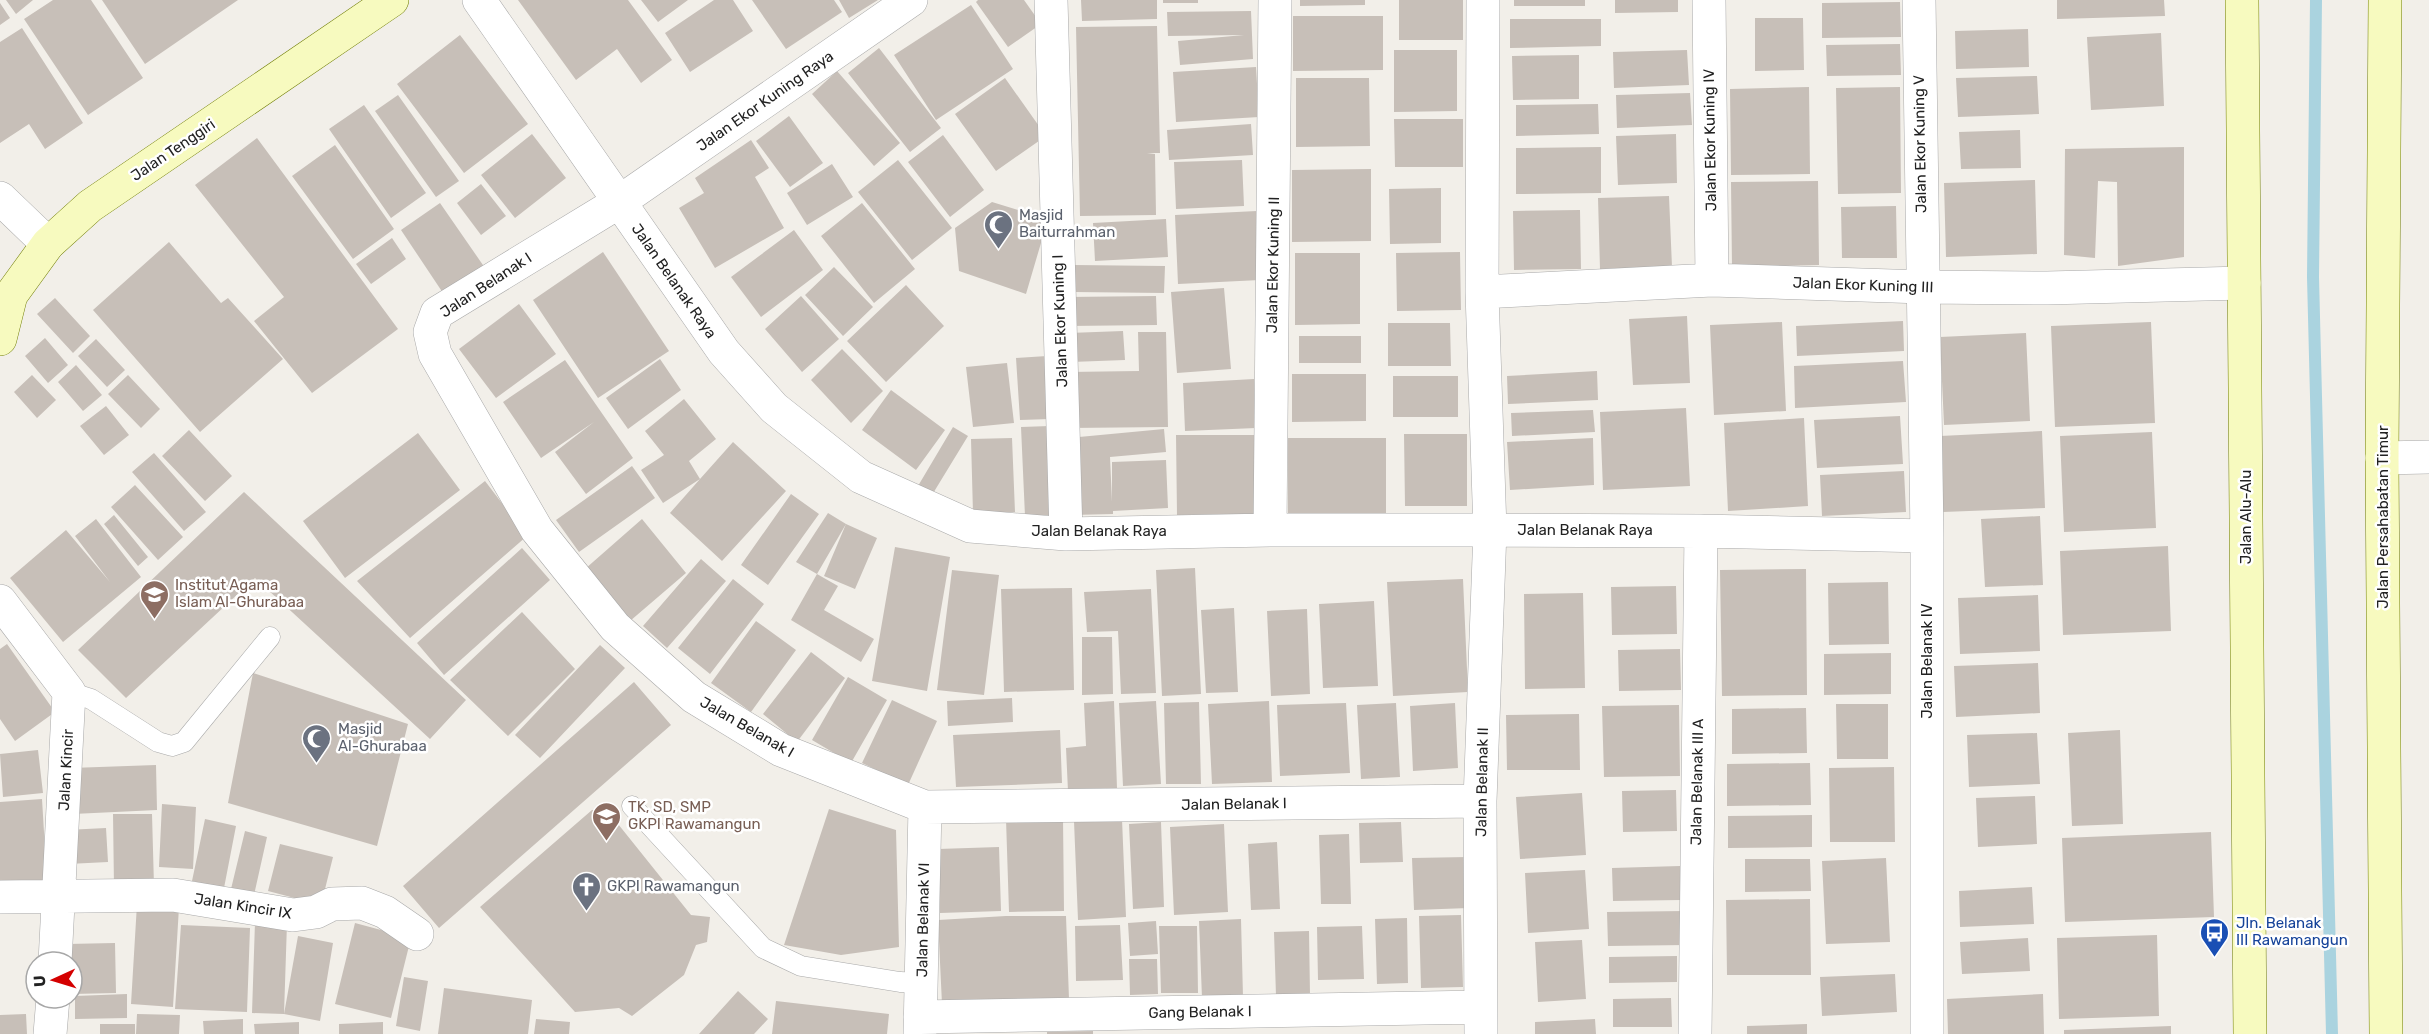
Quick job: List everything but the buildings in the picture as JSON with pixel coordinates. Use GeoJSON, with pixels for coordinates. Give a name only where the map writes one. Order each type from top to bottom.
{"type":"FeatureCollection","features":[{"type":"Feature","properties":{"kind":"street","name":"Jalan Tenggiri"},"geometry":{"type":"LineString","coordinates":[[0,339],[11,295],[48,244],[90,206],[392,0]]}},
{"type":"Feature","properties":{"kind":"street","name":"Jalan Belanak Raya"},"geometry":{"type":"LineString","coordinates":[[479,0],[724,352],[774,408],[861,477],[970,526],[1066,534],[1270,530],[1490,530],[1701,531],[1927,536]]}},
{"type":"Feature","properties":{"kind":"street","name":"Jalan Ekor Kuning Raya"},"geometry":{"type":"LineString","coordinates":[[619,202],[911,0]]}},
{"type":"Feature","properties":{"kind":"street","name":"Jalan Ekor Kuning I"},"geometry":{"type":"LineString","coordinates":[[1051,0],[1066,534]]}},
{"type":"Feature","properties":{"kind":"street","name":"Jalan Ekor Kuning II"},"geometry":{"type":"LineString","coordinates":[[1270,530],[1275,0]]}},
{"type":"Feature","properties":{"kind":"street"},"geometry":{"type":"LineString","coordinates":[[1484,0],[1482,292],[1490,530]]}},
{"type":"Feature","properties":{"kind":"street","name":"Jalan Ekor Kuning IV"},"geometry":{"type":"LineString","coordinates":[[1708,0],[1712,280]]}},
{"type":"Feature","properties":{"kind":"street","name":"Jalan Ekor Kuning V"},"geometry":{"type":"LineString","coordinates":[[1919,0],[1923,287]]}},
{"type":"Feature","properties":{"kind":"street","name":"Jalan Alu-Alu"},"geometry":{"type":"LineString","coordinates":[[2242,0],[2250,1034]]}},
{"type":"Feature","properties":{"kind":"street","name":"Jalan Persahabatan Timur"},"geometry":{"type":"LineString","coordinates":[[2385,0],[2382,459],[2386,1034]]}},
{"type":"Feature","properties":{"kind":"street"},"geometry":{"type":"LineString","coordinates":[[0,198],[48,244]]}},
{"type":"Feature","properties":{"kind":"street","name":"Jalan Belanak I"},"geometry":{"type":"LineString","coordinates":[[619,202],[438,313],[430,332],[435,354],[537,530],[615,627],[694,697],[781,750],[925,807],[1480,801]]}},
{"type":"Feature","properties":{"kind":"street","name":"Jalan Ekor Kuning III"},"geometry":{"type":"LineString","coordinates":[[1482,292],[1712,280],[1923,287],[2046,288],[2244,283]]}},
{"type":"Feature","properties":{"kind":"street","name":"Jalan Belanak IV"},"geometry":{"type":"LineString","coordinates":[[1923,287],[1927,536],[1927,1034]]}},
{"type":"Feature","properties":{"kind":"street"},"geometry":{"type":"LineString","coordinates":[[2382,459],[2429,457]]}},
{"type":"Feature","properties":{"kind":"street","name":"Jalan Belanak II"},"geometry":{"type":"LineString","coordinates":[[1480,1020],[1480,801],[1490,530]]}},
{"type":"Feature","properties":{"kind":"street","name":"Jalan Belanak III A"},"geometry":{"type":"LineString","coordinates":[[1695,1034],[1701,531]]}},
{"type":"Feature","properties":{"kind":"street"},"geometry":{"type":"LineString","coordinates":[[0,601],[69,692]]}},
{"type":"Feature","properties":{"kind":"street","name":"Jalan Kincir"},"geometry":{"type":"LineString","coordinates":[[56,950],[69,692]]}},
{"type":"Feature","properties":{"kind":"street","name":"Jalan Belanak VI"},"geometry":{"type":"LineString","coordinates":[[920,1025],[925,807]]}},
{"type":"Feature","properties":{"kind":"street","name":"Jalan Kincir IX"},"geometry":{"type":"LineString","coordinates":[[0,897],[173,895],[293,915],[316,912],[332,904],[362,903],[386,912],[417,934]]}},
{"type":"Feature","properties":{"kind":"street"},"geometry":{"type":"LineString","coordinates":[[50,1034],[52,1010]]}},
{"type":"Feature","properties":{"kind":"street","name":"Gang Belanak I"},"geometry":{"type":"LineString","coordinates":[[920,1025],[1480,1020]]}},
{"type":"Feature","properties":{"kind":"lane"},"geometry":{"type":"LineString","coordinates":[[69,692],[91,699],[158,742],[172,746],[184,741],[270,637]]}},
{"type":"Feature","properties":{"kind":"lane"},"geometry":{"type":"LineString","coordinates":[[632,806],[763,948],[801,966],[900,982],[921,983]]}},
{"type":"Feature","properties":{"kind":"waterway"},"geometry":{"type":"LineString","coordinates":[[2316,0],[2313,277],[2332,1034]]}},
{"type":"Feature","properties":{"kind":"place","name":"Masjid Baiturrahman"},"geometry":{"type":"Point","coordinates":[998,250]}},
{"type":"Feature","properties":{"kind":"place","name":"Institut Agama Islam Al-Ghurabaa"},"geometry":{"type":"Point","coordinates":[154,620]}},
{"type":"Feature","properties":{"kind":"place","name":"Masjid Al-Ghurabaa"},"geometry":{"type":"Point","coordinates":[317,764]}},
{"type":"Feature","properties":{"kind":"place","name":"TK, SD, SMP GKPI Rawamangun"},"geometry":{"type":"Point","coordinates":[607,842]}},
{"type":"Feature","properties":{"kind":"place","name":"GKPI Rawamangun"},"geometry":{"type":"Point","coordinates":[586,912]}},
{"type":"Feature","properties":{"kind":"place","name":"Jln. Belanak III Rawamangun"},"geometry":{"type":"Point","coordinates":[2215,958]}}]}
